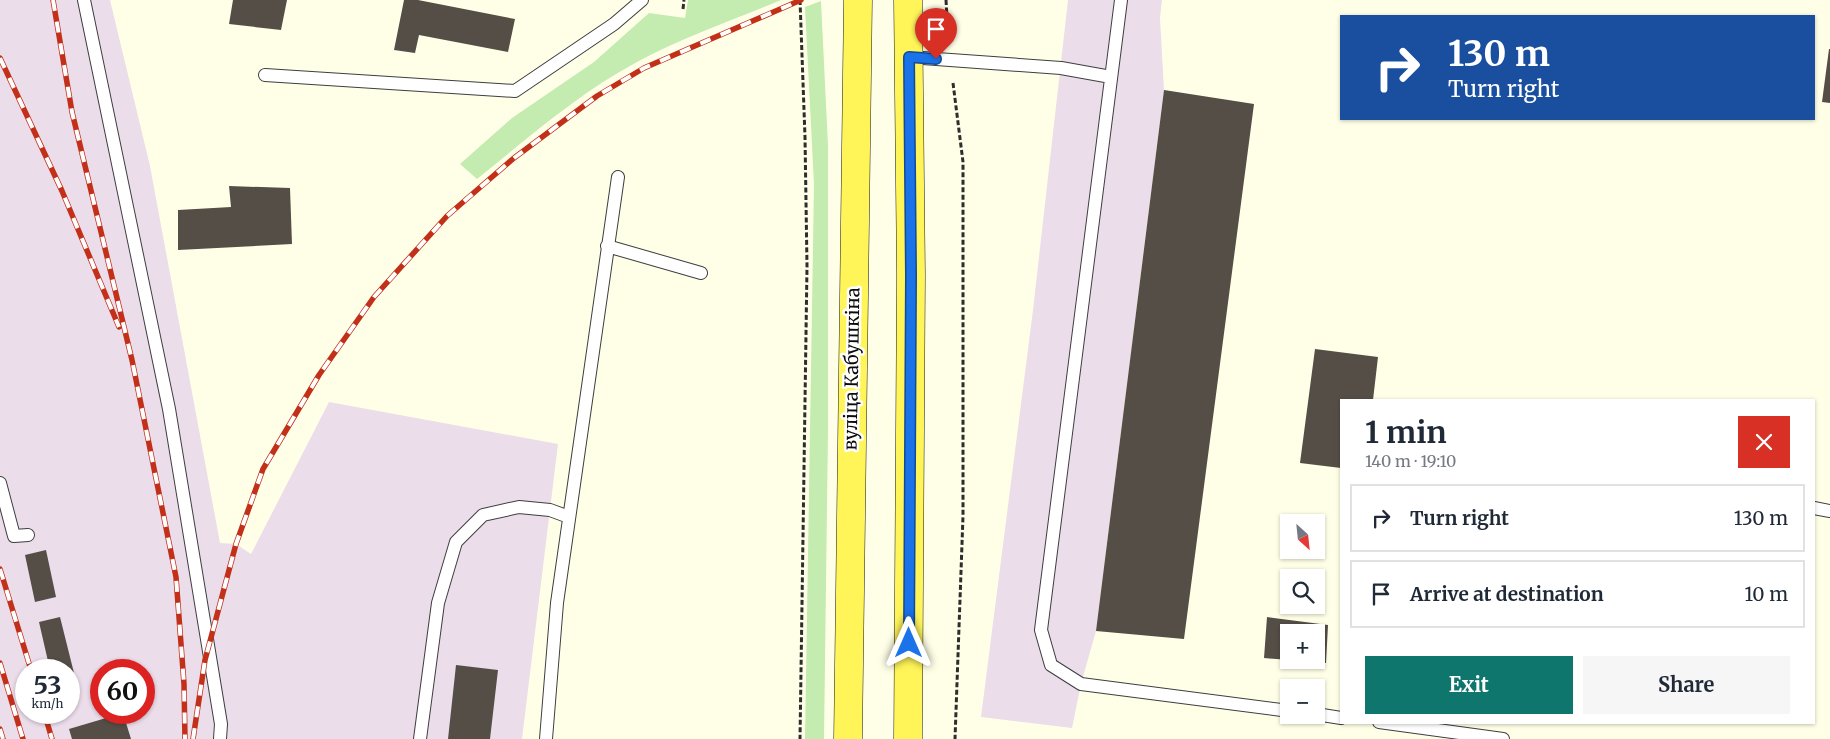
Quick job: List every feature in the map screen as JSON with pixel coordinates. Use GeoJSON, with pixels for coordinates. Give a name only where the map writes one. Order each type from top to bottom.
{"type":"FeatureCollection","features":[{"type":"Feature","properties":{"kind":"main road","name":"вуліца Кабушкіна"},"geometry":{"type":"LineString","coordinates":[[848,739],[858,0]]}},
{"type":"Feature","properties":{"kind":"main road"},"geometry":{"type":"LineString","coordinates":[[908,0],[911,276],[908,739]]}},
{"type":"Feature","properties":{"kind":"lane"},"geometry":{"type":"LineString","coordinates":[[84,0],[169,410],[221,724],[220,739]]}},
{"type":"Feature","properties":{"kind":"lane"},"geometry":{"type":"LineString","coordinates":[[265,75],[514,91],[614,24],[642,0]]}},
{"type":"Feature","properties":{"kind":"lane"},"geometry":{"type":"LineString","coordinates":[[1121,0],[1041,630],[1051,665],[1081,684],[1280,710]]}},
{"type":"Feature","properties":{"kind":"lane"},"geometry":{"type":"LineString","coordinates":[[909,57],[1060,68],[1111,76]]}},
{"type":"Feature","properties":{"kind":"lane"},"geometry":{"type":"LineString","coordinates":[[546,739],[557,603],[618,177]]}},
{"type":"Feature","properties":{"kind":"lane"},"geometry":{"type":"LineString","coordinates":[[607,246],[701,273]]}},
{"type":"Feature","properties":{"kind":"lane"},"geometry":{"type":"LineString","coordinates":[[0,483],[14,536],[28,535]]}},
{"type":"Feature","properties":{"kind":"lane"},"geometry":{"type":"LineString","coordinates":[[420,739],[438,603],[456,542],[482,515],[519,507],[550,510],[569,517]]}},
{"type":"Feature","properties":{"kind":"lane"},"geometry":{"type":"LineString","coordinates":[[1815,508],[1830,511]]}},
{"type":"Feature","properties":{"kind":"lane"},"geometry":{"type":"LineString","coordinates":[[1325,715],[1340,718]]}},
{"type":"Feature","properties":{"kind":"lane"},"geometry":{"type":"LineString","coordinates":[[1391,724],[1461,736],[1503,739]]}},
{"type":"Feature","properties":{"kind":"path"},"geometry":{"type":"LineString","coordinates":[[683,9],[684,0]]}},
{"type":"Feature","properties":{"kind":"path"},"geometry":{"type":"LineString","coordinates":[[800,0],[807,256],[800,739]]}},
{"type":"Feature","properties":{"kind":"path"},"geometry":{"type":"LineString","coordinates":[[946,0],[950,59],[964,162],[963,516],[955,739]]}},
{"type":"Feature","properties":{"kind":"shaded area"},"geometry":{"type":"Polygon","coordinates":[[[0,0],[110,0],[150,166],[220,543],[236,544],[251,554],[329,402],[558,444],[522,739],[0,739],[0,0]]]}},
{"type":"Feature","properties":{"kind":"shaded area"},"geometry":{"type":"Polygon","coordinates":[[[1068,0],[1162,0],[1160,18],[1164,90],[1096,631],[1081,684],[1072,728],[981,717],[1033,310],[1068,0]]]}},
{"type":"Feature","properties":{"kind":"green space"},"geometry":{"type":"Polygon","coordinates":[[[688,0],[781,0],[672,45],[616,74],[554,117],[477,179],[460,164],[512,118],[594,62],[649,13],[685,18],[688,0]]]}},
{"type":"Feature","properties":{"kind":"green space"},"geometry":{"type":"Polygon","coordinates":[[[821,1],[828,146],[828,430],[824,739],[805,739],[814,185],[805,7],[821,1]]]}},
{"type":"Feature","properties":{"kind":"building"},"geometry":{"type":"Polygon","coordinates":[[[233,0],[287,0],[281,30],[229,24],[233,0]]]}},
{"type":"Feature","properties":{"kind":"building"},"geometry":{"type":"Polygon","coordinates":[[[404,0],[418,0],[515,19],[508,52],[419,35],[415,53],[394,50],[404,0]]]}},
{"type":"Feature","properties":{"kind":"building"},"geometry":{"type":"Polygon","coordinates":[[[1830,49],[1830,103],[1822,102],[1830,49]]]}},
{"type":"Feature","properties":{"kind":"building"},"geometry":{"type":"Polygon","coordinates":[[[1164,90],[1254,104],[1184,639],[1096,631],[1164,90]]]}},
{"type":"Feature","properties":{"kind":"building"},"geometry":{"type":"Polygon","coordinates":[[[229,186],[290,188],[292,244],[178,250],[178,210],[231,207],[229,186]]]}},
{"type":"Feature","properties":{"kind":"building"},"geometry":{"type":"Polygon","coordinates":[[[1315,349],[1378,357],[1373,399],[1340,399],[1340,468],[1300,463],[1315,349]]]}},
{"type":"Feature","properties":{"kind":"building"},"geometry":{"type":"Polygon","coordinates":[[[46,550],[56,597],[35,602],[25,555],[46,550]]]}},
{"type":"Feature","properties":{"kind":"building"},"geometry":{"type":"Polygon","coordinates":[[[60,617],[70,659],[47,659],[39,622],[60,617]]]}},
{"type":"Feature","properties":{"kind":"building"},"geometry":{"type":"Polygon","coordinates":[[[1267,617],[1320,624],[1280,624],[1280,659],[1264,658],[1267,617]]]}},
{"type":"Feature","properties":{"kind":"building"},"geometry":{"type":"Polygon","coordinates":[[[1325,625],[1328,625],[1325,663],[1325,625]]]}},
{"type":"Feature","properties":{"kind":"building"},"geometry":{"type":"Polygon","coordinates":[[[456,665],[498,670],[490,739],[448,739],[456,665]]]}},
{"type":"Feature","properties":{"kind":"building"},"geometry":{"type":"Polygon","coordinates":[[[90,723],[126,724],[131,739],[72,739],[69,729],[90,723]]]}},
{"type":"Feature","properties":{"kind":"railway"},"geometry":{"type":"LineString","coordinates":[[53,0],[72,112],[132,360],[176,577],[184,684],[185,739]]}},
{"type":"Feature","properties":{"kind":"railway"},"geometry":{"type":"LineString","coordinates":[[193,739],[205,660],[236,544],[263,469],[319,375],[374,297],[447,216],[514,158],[597,96],[644,68],[801,0]]}},
{"type":"Feature","properties":{"kind":"railway"},"geometry":{"type":"LineString","coordinates":[[0,58],[62,191],[119,327]]}},
{"type":"Feature","properties":{"kind":"railway"},"geometry":{"type":"LineString","coordinates":[[0,569],[28,659]]}},
{"type":"Feature","properties":{"kind":"railway"},"geometry":{"type":"LineString","coordinates":[[0,663],[23,739]]}},
{"type":"Feature","properties":{"kind":"railway"},"geometry":{"type":"LineString","coordinates":[[48,724],[52,739]]}},
{"type":"Feature","properties":{"kind":"railway"},"geometry":{"type":"LineString","coordinates":[[0,729],[3,739]]}},
{"type":"Feature","properties":{"kind":"route"},"geometry":{"type":"LineString","coordinates":[[909,643],[911,276],[909,57],[936,59]]}}]}
